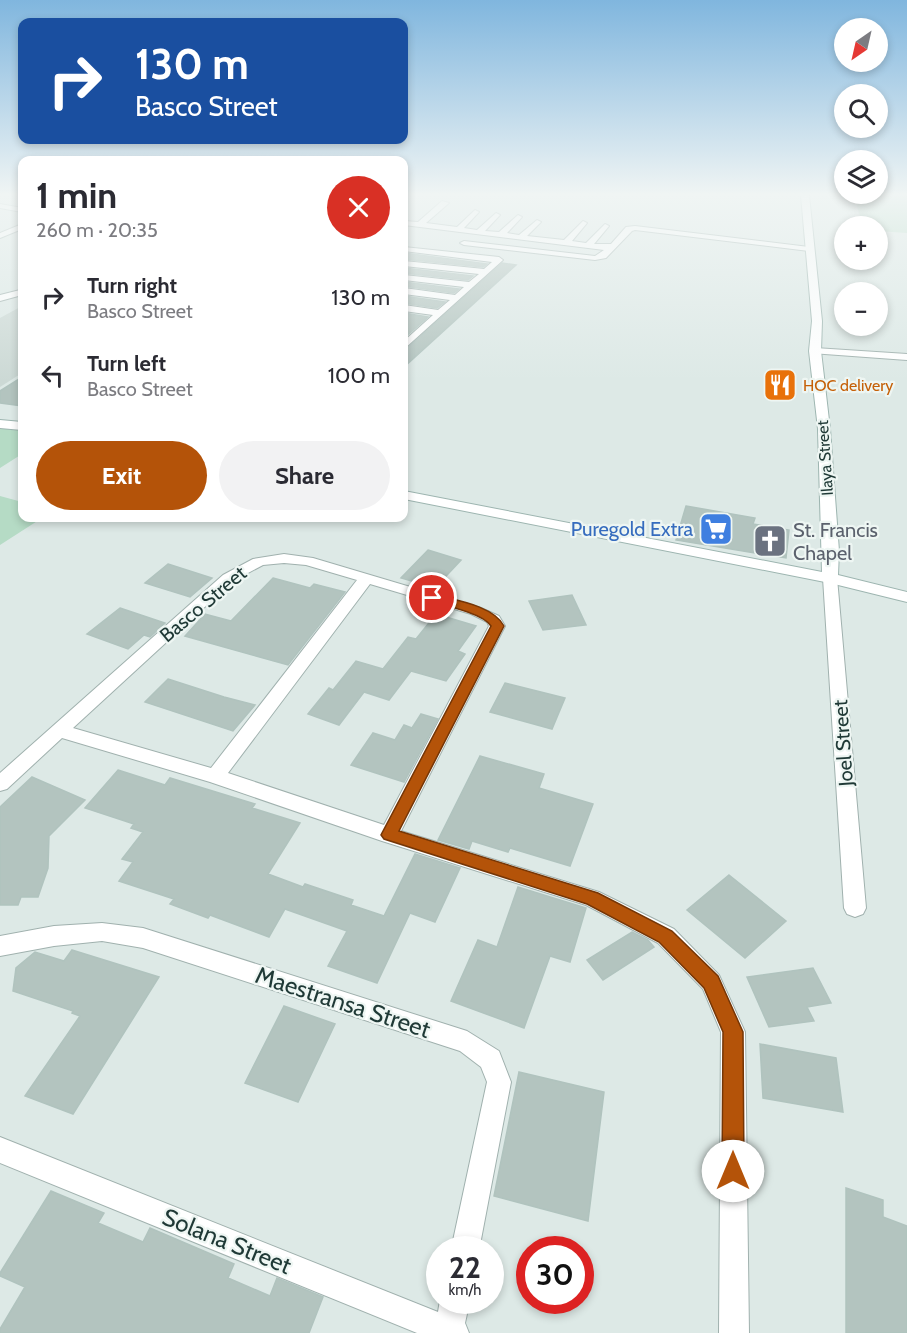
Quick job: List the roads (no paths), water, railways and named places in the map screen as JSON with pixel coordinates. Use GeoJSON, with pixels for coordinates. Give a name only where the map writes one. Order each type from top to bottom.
{"type":"FeatureCollection","features":[{"type":"Feature","properties":{"kind":"street"},"geometry":{"type":"LineString","coordinates":[[408,342],[499,260],[475,257]]}},
{"type":"Feature","properties":{"kind":"street","name":"Ilaya Street"},"geometry":{"type":"LineString","coordinates":[[810,257],[817,321],[815,351],[824,429],[831,551],[830,578]]}},
{"type":"Feature","properties":{"kind":"street"},"geometry":{"type":"LineString","coordinates":[[408,263],[485,272]]}},
{"type":"Feature","properties":{"kind":"street"},"geometry":{"type":"LineString","coordinates":[[408,277],[470,285]]}},
{"type":"Feature","properties":{"kind":"street"},"geometry":{"type":"LineString","coordinates":[[408,292],[456,298]]}},
{"type":"Feature","properties":{"kind":"street"},"geometry":{"type":"LineString","coordinates":[[0,298],[18,294]]}},
{"type":"Feature","properties":{"kind":"street"},"geometry":{"type":"LineString","coordinates":[[408,309],[439,313]]}},
{"type":"Feature","properties":{"kind":"street"},"geometry":{"type":"LineString","coordinates":[[408,328],[421,330]]}},
{"type":"Feature","properties":{"kind":"street"},"geometry":{"type":"LineString","coordinates":[[815,351],[907,357]]}},
{"type":"Feature","properties":{"kind":"street"},"geometry":{"type":"LineString","coordinates":[[0,424],[18,426]]}},
{"type":"Feature","properties":{"kind":"street"},"geometry":{"type":"LineString","coordinates":[[408,496],[830,578],[907,597]]}},
{"type":"Feature","properties":{"kind":"street","name":"Basco Street"},"geometry":{"type":"LineString","coordinates":[[0,784],[228,578],[255,561],[284,557],[308,561],[476,611],[494,619],[497,626],[389,835]]}},
{"type":"Feature","properties":{"kind":"street"},"geometry":{"type":"LineString","coordinates":[[215,776],[367,578]]}},
{"type":"Feature","properties":{"kind":"street","name":"Joel Street"},"geometry":{"type":"LineString","coordinates":[[830,578],[855,908]]}},
{"type":"Feature","properties":{"kind":"street"},"geometry":{"type":"LineString","coordinates":[[60,730],[215,776],[389,835],[592,898],[666,936],[711,982],[733,1032],[734,1333]]}},
{"type":"Feature","properties":{"kind":"street","name":"Maestransa Street"},"geometry":{"type":"LineString","coordinates":[[0,946],[54,936],[102,932],[143,938],[467,1042],[490,1059],[499,1082],[468,1236]]}},
{"type":"Feature","properties":{"kind":"street","name":"Solana Street"},"geometry":{"type":"LineString","coordinates":[[0,1150],[450,1332]]}},
{"type":"Feature","properties":{"kind":"street"},"geometry":{"type":"LineString","coordinates":[[450,1332],[452,1314]]}},
{"type":"Feature","properties":{"kind":"place","name":"HOC delivery"},"geometry":{"type":"Point","coordinates":[780,385]}},
{"type":"Feature","properties":{"kind":"place","name":"Puregold Extra"},"geometry":{"type":"Point","coordinates":[716,529]}},
{"type":"Feature","properties":{"kind":"place","name":"St. Francis Chapel"},"geometry":{"type":"Point","coordinates":[770,541]}}]}
